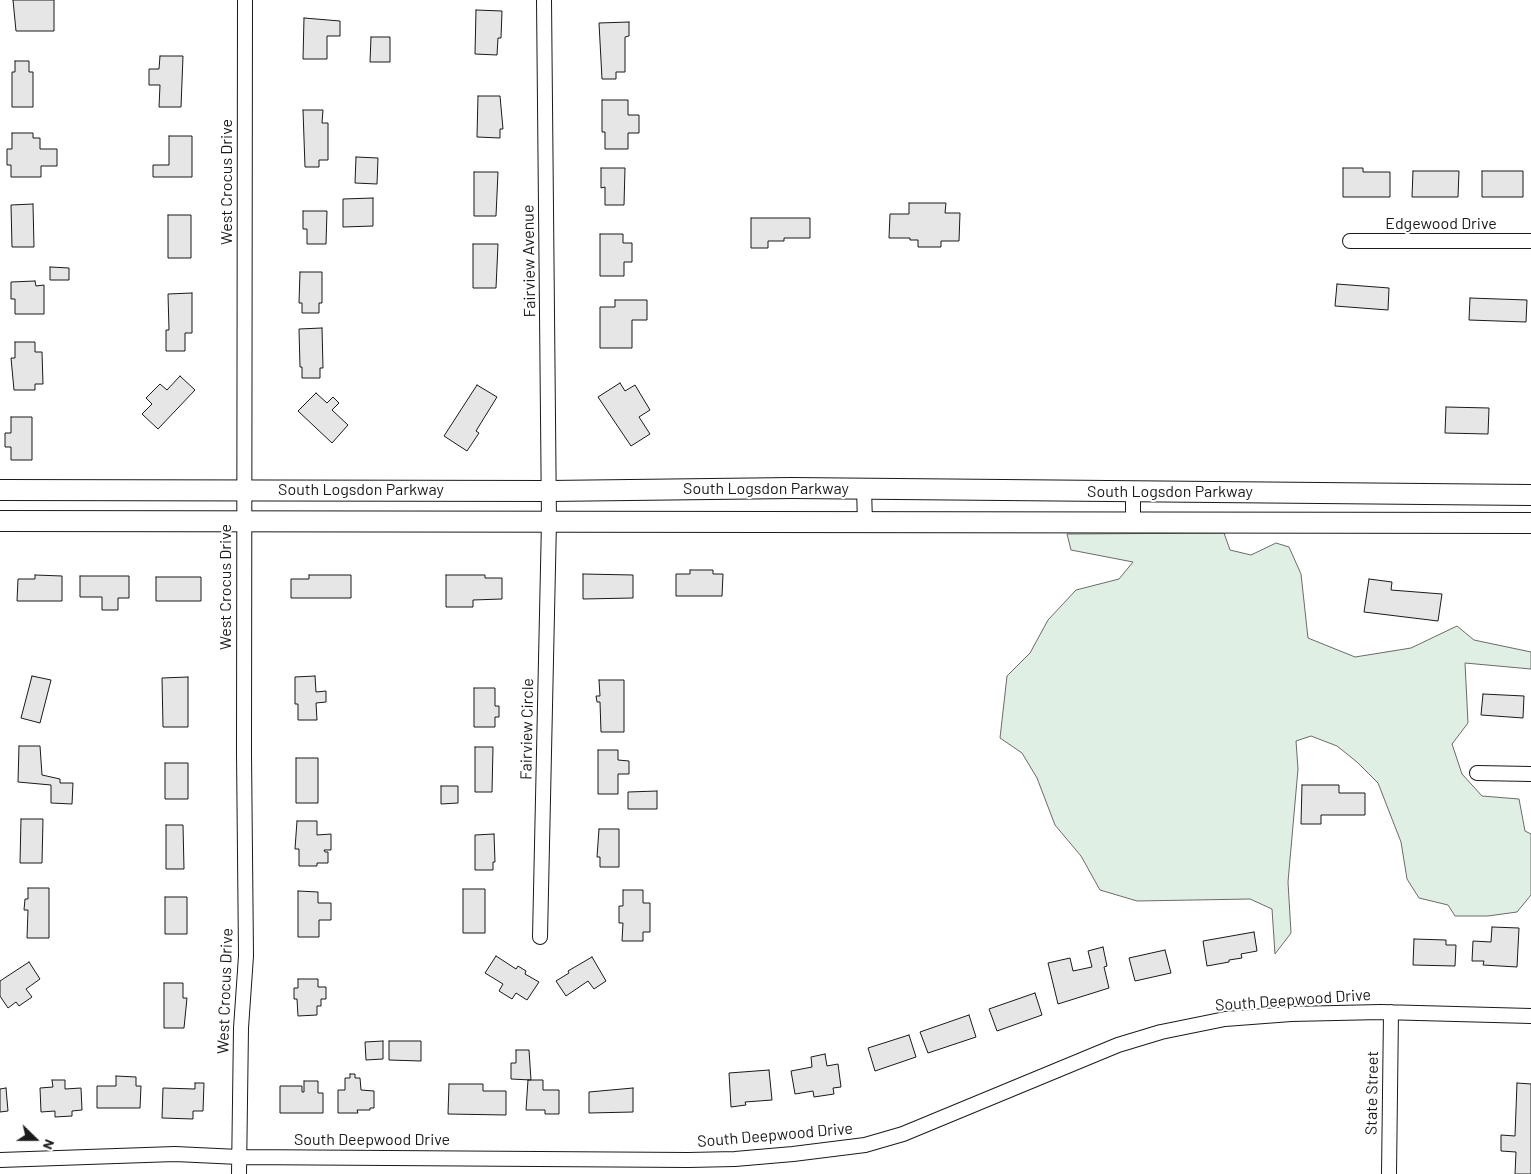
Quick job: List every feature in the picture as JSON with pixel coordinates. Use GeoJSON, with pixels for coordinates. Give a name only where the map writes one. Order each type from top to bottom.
{"type":"FeatureCollection","features":[{"type":"Feature","properties":{"kind":"main road","name":"South Logsdon Parkway"},"geometry":{"type":"LineString","coordinates":[[0,490],[549,491],[864,488],[1531,495]]}},
{"type":"Feature","properties":{"kind":"main road","name":"South Logsdon Parkway"},"geometry":{"type":"LineString","coordinates":[[0,520],[1531,523]]}},
{"type":"Feature","properties":{"kind":"street","name":"West Crocus Drive"},"geometry":{"type":"LineString","coordinates":[[239,1174],[241,1028],[246,956],[244,908],[243,520],[245,0]]}},
{"type":"Feature","properties":{"kind":"street","name":"Fairview Avenue"},"geometry":{"type":"LineString","coordinates":[[544,0],[549,521]]}},
{"type":"Feature","properties":{"kind":"street","name":"Edgewood Drive"},"geometry":{"type":"LineString","coordinates":[[1350,241],[1531,241]]}},
{"type":"Feature","properties":{"kind":"street"},"geometry":{"type":"LineString","coordinates":[[864,488],[865,523]]}},
{"type":"Feature","properties":{"kind":"street"},"geometry":{"type":"LineString","coordinates":[[1133,492],[1133,522]]}},
{"type":"Feature","properties":{"kind":"street","name":"Fairview Circle"},"geometry":{"type":"LineString","coordinates":[[540,937],[549,521]]}},
{"type":"Feature","properties":{"kind":"street"},"geometry":{"type":"LineString","coordinates":[[1477,773],[1531,774]]}},
{"type":"Feature","properties":{"kind":"street","name":"South Deepwood Drive"},"geometry":{"type":"LineString","coordinates":[[0,1160],[175,1154],[239,1157],[726,1160],[865,1145],[902,1134],[1118,1045],[1161,1032],[1247,1017],[1391,1012],[1531,1016]]}},
{"type":"Feature","properties":{"kind":"street","name":"State Street"},"geometry":{"type":"LineString","coordinates":[[1389,1174],[1391,1012]]}},
{"type":"Feature","properties":{"kind":"green space"},"geometry":{"type":"Polygon","coordinates":[[[1224,533],[1230,550],[1251,555],[1276,543],[1289,547],[1301,574],[1308,638],[1355,657],[1411,648],[1457,626],[1474,640],[1531,652],[1531,669],[1465,663],[1468,723],[1452,744],[1462,774],[1482,796],[1519,799],[1525,831],[1531,834],[1531,895],[1517,912],[1488,916],[1455,916],[1448,905],[1419,898],[1407,879],[1401,842],[1378,783],[1357,762],[1337,746],[1311,736],[1296,741],[1298,769],[1288,882],[1291,933],[1275,954],[1272,909],[1250,899],[1137,901],[1100,890],[1081,856],[1055,825],[1037,778],[1022,753],[1000,738],[1007,676],[1030,653],[1048,620],[1076,590],[1119,579],[1133,562],[1071,550],[1067,534],[1224,533]]]}},
{"type":"Feature","properties":{"kind":"building"},"geometry":{"type":"Polygon","coordinates":[[[13,0],[54,0],[54,31],[16,31],[13,0]]]}},
{"type":"Feature","properties":{"kind":"building"},"geometry":{"type":"Polygon","coordinates":[[[476,10],[502,11],[501,38],[498,38],[497,55],[475,54],[476,10]]]}},
{"type":"Feature","properties":{"kind":"building"},"geometry":{"type":"Polygon","coordinates":[[[304,18],[340,21],[340,36],[327,36],[327,59],[303,59],[304,18]]]}},
{"type":"Feature","properties":{"kind":"building"},"geometry":{"type":"Polygon","coordinates":[[[629,22],[629,36],[625,37],[625,72],[616,72],[616,79],[602,79],[599,23],[629,22]]]}},
{"type":"Feature","properties":{"kind":"building"},"geometry":{"type":"Polygon","coordinates":[[[371,37],[390,37],[390,62],[370,62],[371,37]]]}},
{"type":"Feature","properties":{"kind":"building"},"geometry":{"type":"Polygon","coordinates":[[[160,56],[183,56],[181,107],[159,107],[160,85],[149,85],[149,69],[159,69],[160,56]]]}},
{"type":"Feature","properties":{"kind":"building"},"geometry":{"type":"Polygon","coordinates":[[[15,61],[29,61],[29,72],[33,72],[33,107],[12,107],[12,72],[15,72],[15,61]]]}},
{"type":"Feature","properties":{"kind":"building"},"geometry":{"type":"Polygon","coordinates":[[[478,96],[500,96],[503,129],[500,129],[500,138],[477,137],[478,96]]]}},
{"type":"Feature","properties":{"kind":"building"},"geometry":{"type":"Polygon","coordinates":[[[602,100],[628,100],[628,115],[639,115],[639,133],[628,133],[628,149],[605,149],[605,132],[602,132],[602,100]]]}},
{"type":"Feature","properties":{"kind":"building"},"geometry":{"type":"Polygon","coordinates":[[[303,110],[323,110],[322,123],[328,123],[328,160],[319,160],[319,167],[305,167],[303,110]]]}},
{"type":"Feature","properties":{"kind":"building"},"geometry":{"type":"Polygon","coordinates":[[[12,133],[33,133],[33,138],[40,138],[40,149],[57,149],[57,166],[41,166],[41,177],[11,177],[11,165],[7,165],[7,149],[12,149],[12,133]]]}},
{"type":"Feature","properties":{"kind":"building"},"geometry":{"type":"Polygon","coordinates":[[[169,136],[192,136],[192,177],[153,177],[153,165],[169,165],[169,136]]]}},
{"type":"Feature","properties":{"kind":"building"},"geometry":{"type":"Polygon","coordinates":[[[356,157],[378,158],[377,184],[355,183],[356,157]]]}},
{"type":"Feature","properties":{"kind":"building"},"geometry":{"type":"Polygon","coordinates":[[[601,168],[625,168],[624,205],[605,205],[605,187],[601,188],[601,168]]]}},
{"type":"Feature","properties":{"kind":"building"},"geometry":{"type":"Polygon","coordinates":[[[1343,168],[1363,168],[1363,172],[1390,172],[1390,197],[1343,197],[1343,168]]]}},
{"type":"Feature","properties":{"kind":"building"},"geometry":{"type":"Polygon","coordinates":[[[1413,171],[1459,171],[1458,197],[1412,197],[1413,171]]]}},
{"type":"Feature","properties":{"kind":"building"},"geometry":{"type":"Polygon","coordinates":[[[1482,171],[1523,171],[1523,197],[1482,197],[1482,171]]]}},
{"type":"Feature","properties":{"kind":"building"},"geometry":{"type":"Polygon","coordinates":[[[474,172],[498,172],[496,216],[474,216],[474,172]]]}},
{"type":"Feature","properties":{"kind":"building"},"geometry":{"type":"Polygon","coordinates":[[[373,198],[373,226],[343,227],[343,199],[373,198]]]}},
{"type":"Feature","properties":{"kind":"building"},"geometry":{"type":"Polygon","coordinates":[[[909,203],[946,203],[945,213],[960,213],[959,241],[941,241],[941,247],[918,247],[918,240],[889,238],[890,214],[909,214],[909,203]]]}},
{"type":"Feature","properties":{"kind":"building"},"geometry":{"type":"Polygon","coordinates":[[[33,204],[34,247],[12,247],[11,205],[33,204]]]}},
{"type":"Feature","properties":{"kind":"building"},"geometry":{"type":"Polygon","coordinates":[[[303,211],[327,211],[326,244],[307,244],[307,229],[303,229],[303,211]]]}},
{"type":"Feature","properties":{"kind":"building"},"geometry":{"type":"Polygon","coordinates":[[[168,215],[191,215],[191,258],[168,258],[168,215]]]}},
{"type":"Feature","properties":{"kind":"building"},"geometry":{"type":"Polygon","coordinates":[[[751,218],[810,218],[810,238],[784,238],[784,241],[768,241],[768,248],[751,248],[751,218]]]}},
{"type":"Feature","properties":{"kind":"building"},"geometry":{"type":"Polygon","coordinates":[[[600,234],[623,234],[623,243],[632,243],[632,262],[624,262],[624,276],[600,276],[600,234]]]}},
{"type":"Feature","properties":{"kind":"building"},"geometry":{"type":"Polygon","coordinates":[[[473,244],[498,244],[496,288],[473,288],[473,244]]]}},
{"type":"Feature","properties":{"kind":"building"},"geometry":{"type":"Polygon","coordinates":[[[50,267],[69,268],[69,280],[50,280],[50,267]]]}},
{"type":"Feature","properties":{"kind":"building"},"geometry":{"type":"Polygon","coordinates":[[[300,272],[322,272],[322,303],[319,303],[319,313],[302,313],[302,303],[299,303],[300,272]]]}},
{"type":"Feature","properties":{"kind":"building"},"geometry":{"type":"Polygon","coordinates":[[[35,281],[36,286],[44,285],[44,314],[15,314],[15,299],[11,299],[11,282],[35,281]]]}},
{"type":"Feature","properties":{"kind":"building"},"geometry":{"type":"Polygon","coordinates":[[[1337,284],[1389,288],[1388,310],[1335,306],[1337,284]]]}},
{"type":"Feature","properties":{"kind":"building"},"geometry":{"type":"Polygon","coordinates":[[[192,293],[192,333],[185,333],[185,351],[166,351],[166,330],[169,330],[168,294],[192,293]]]}},
{"type":"Feature","properties":{"kind":"building"},"geometry":{"type":"Polygon","coordinates":[[[1470,298],[1527,300],[1526,322],[1469,320],[1470,298]]]}},
{"type":"Feature","properties":{"kind":"building"},"geometry":{"type":"Polygon","coordinates":[[[615,300],[647,300],[647,320],[632,320],[632,348],[600,348],[600,307],[615,307],[615,300]]]}},
{"type":"Feature","properties":{"kind":"building"},"geometry":{"type":"Polygon","coordinates":[[[322,328],[323,368],[320,368],[320,378],[302,378],[299,329],[322,328]]]}},
{"type":"Feature","properties":{"kind":"building"},"geometry":{"type":"Polygon","coordinates":[[[15,342],[35,342],[35,352],[42,352],[43,384],[35,384],[35,390],[14,390],[11,358],[15,358],[15,342]]]}},
{"type":"Feature","properties":{"kind":"building"},"geometry":{"type":"Polygon","coordinates":[[[180,376],[195,390],[158,429],[142,414],[152,404],[146,398],[160,384],[167,390],[180,376]]]}},
{"type":"Feature","properties":{"kind":"building"},"geometry":{"type":"Polygon","coordinates":[[[620,383],[625,391],[635,385],[650,410],[639,417],[650,434],[631,446],[598,397],[620,383]]]}},
{"type":"Feature","properties":{"kind":"building"},"geometry":{"type":"Polygon","coordinates":[[[477,385],[497,397],[476,431],[479,433],[467,451],[444,436],[477,385]]]}},
{"type":"Feature","properties":{"kind":"building"},"geometry":{"type":"Polygon","coordinates":[[[316,393],[327,403],[333,397],[339,403],[332,410],[348,425],[332,443],[298,411],[316,393]]]}},
{"type":"Feature","properties":{"kind":"building"},"geometry":{"type":"Polygon","coordinates":[[[1446,407],[1489,408],[1488,434],[1445,433],[1446,407]]]}},
{"type":"Feature","properties":{"kind":"building"},"geometry":{"type":"Polygon","coordinates":[[[11,417],[32,417],[32,460],[11,460],[11,447],[5,447],[5,433],[11,433],[11,417]]]}},
{"type":"Feature","properties":{"kind":"building"},"geometry":{"type":"Polygon","coordinates":[[[690,570],[713,570],[713,574],[723,574],[722,596],[676,596],[676,574],[690,574],[690,570]]]}},
{"type":"Feature","properties":{"kind":"building"},"geometry":{"type":"Polygon","coordinates":[[[583,574],[633,575],[633,598],[583,599],[583,574]]]}},
{"type":"Feature","properties":{"kind":"building"},"geometry":{"type":"Polygon","coordinates":[[[35,575],[62,576],[62,601],[17,601],[18,579],[35,579],[35,575]]]}},
{"type":"Feature","properties":{"kind":"building"},"geometry":{"type":"Polygon","coordinates":[[[309,575],[351,575],[351,598],[291,598],[291,579],[309,579],[309,575]]]}},
{"type":"Feature","properties":{"kind":"building"},"geometry":{"type":"Polygon","coordinates":[[[446,575],[485,575],[485,578],[502,578],[502,599],[473,600],[473,607],[446,607],[446,575]]]}},
{"type":"Feature","properties":{"kind":"building"},"geometry":{"type":"Polygon","coordinates":[[[80,576],[129,576],[129,598],[118,598],[118,610],[102,610],[102,597],[80,597],[80,576]]]}},
{"type":"Feature","properties":{"kind":"building"},"geometry":{"type":"Polygon","coordinates":[[[156,577],[201,577],[201,601],[156,601],[156,577]]]}},
{"type":"Feature","properties":{"kind":"building"},"geometry":{"type":"Polygon","coordinates":[[[1369,579],[1392,582],[1391,590],[1442,594],[1438,621],[1364,612],[1369,579]]]}},
{"type":"Feature","properties":{"kind":"building"},"geometry":{"type":"Polygon","coordinates":[[[32,676],[51,680],[40,723],[21,718],[32,676]]]}},
{"type":"Feature","properties":{"kind":"building"},"geometry":{"type":"Polygon","coordinates":[[[315,676],[316,692],[326,691],[326,702],[316,703],[317,720],[298,720],[298,704],[295,704],[295,677],[315,676]]]}},
{"type":"Feature","properties":{"kind":"building"},"geometry":{"type":"Polygon","coordinates":[[[188,677],[188,727],[163,727],[162,678],[188,677]]]}},
{"type":"Feature","properties":{"kind":"building"},"geometry":{"type":"Polygon","coordinates":[[[599,680],[624,680],[624,732],[601,732],[600,702],[597,702],[596,696],[600,696],[599,680]]]}},
{"type":"Feature","properties":{"kind":"building"},"geometry":{"type":"Polygon","coordinates":[[[474,688],[495,688],[495,706],[499,706],[499,717],[495,717],[495,727],[474,727],[474,688]]]}},
{"type":"Feature","properties":{"kind":"building"},"geometry":{"type":"Polygon","coordinates":[[[1483,694],[1524,696],[1523,718],[1481,715],[1483,694]]]}},
{"type":"Feature","properties":{"kind":"building"},"geometry":{"type":"Polygon","coordinates":[[[19,746],[40,746],[42,775],[60,779],[60,783],[73,783],[72,804],[51,803],[51,785],[18,782],[19,746]]]}},
{"type":"Feature","properties":{"kind":"building"},"geometry":{"type":"Polygon","coordinates":[[[475,747],[493,747],[492,792],[475,792],[475,747]]]}},
{"type":"Feature","properties":{"kind":"building"},"geometry":{"type":"Polygon","coordinates":[[[598,750],[618,750],[618,760],[629,761],[629,774],[618,774],[618,794],[598,794],[598,750]]]}},
{"type":"Feature","properties":{"kind":"building"},"geometry":{"type":"Polygon","coordinates":[[[296,758],[318,758],[318,803],[296,803],[296,758]]]}},
{"type":"Feature","properties":{"kind":"building"},"geometry":{"type":"Polygon","coordinates":[[[165,763],[188,763],[188,799],[165,799],[165,763]]]}},
{"type":"Feature","properties":{"kind":"building"},"geometry":{"type":"Polygon","coordinates":[[[1302,785],[1339,785],[1339,793],[1365,793],[1365,815],[1321,815],[1321,824],[1301,824],[1302,785]]]}},
{"type":"Feature","properties":{"kind":"building"},"geometry":{"type":"Polygon","coordinates":[[[441,786],[458,786],[458,803],[441,804],[441,786]]]}},
{"type":"Feature","properties":{"kind":"building"},"geometry":{"type":"Polygon","coordinates":[[[657,791],[657,809],[628,809],[628,792],[657,791]]]}},
{"type":"Feature","properties":{"kind":"building"},"geometry":{"type":"Polygon","coordinates":[[[21,819],[43,819],[42,863],[20,863],[21,819]]]}},
{"type":"Feature","properties":{"kind":"building"},"geometry":{"type":"Polygon","coordinates":[[[297,821],[317,821],[317,835],[331,834],[331,850],[324,850],[328,852],[328,863],[317,863],[317,866],[299,866],[299,849],[295,849],[297,821]]]}},
{"type":"Feature","properties":{"kind":"building"},"geometry":{"type":"Polygon","coordinates":[[[166,825],[183,825],[184,869],[166,869],[166,825]]]}},
{"type":"Feature","properties":{"kind":"building"},"geometry":{"type":"Polygon","coordinates":[[[599,829],[619,829],[619,867],[600,867],[600,857],[597,857],[599,829]]]}},
{"type":"Feature","properties":{"kind":"building"},"geometry":{"type":"Polygon","coordinates":[[[494,834],[495,862],[493,862],[493,870],[475,870],[475,835],[494,834]]]}},
{"type":"Feature","properties":{"kind":"building"},"geometry":{"type":"Polygon","coordinates":[[[28,888],[49,888],[49,938],[27,938],[28,910],[24,910],[25,899],[28,899],[28,888]]]}},
{"type":"Feature","properties":{"kind":"building"},"geometry":{"type":"Polygon","coordinates":[[[463,889],[485,889],[485,933],[463,933],[463,889]]]}},
{"type":"Feature","properties":{"kind":"building"},"geometry":{"type":"Polygon","coordinates":[[[623,890],[643,890],[643,903],[650,903],[650,932],[643,932],[643,941],[622,941],[623,923],[619,923],[619,906],[623,906],[623,890]]]}},
{"type":"Feature","properties":{"kind":"building"},"geometry":{"type":"Polygon","coordinates":[[[298,891],[318,892],[318,903],[331,903],[331,920],[319,920],[319,937],[298,937],[298,891]]]}},
{"type":"Feature","properties":{"kind":"building"},"geometry":{"type":"Polygon","coordinates":[[[165,897],[187,897],[187,934],[165,934],[165,897]]]}},
{"type":"Feature","properties":{"kind":"building"},"geometry":{"type":"Polygon","coordinates":[[[1492,927],[1519,928],[1517,967],[1483,965],[1484,961],[1472,961],[1473,941],[1491,942],[1492,927]]]}},
{"type":"Feature","properties":{"kind":"building"},"geometry":{"type":"Polygon","coordinates":[[[1254,932],[1257,951],[1241,954],[1242,958],[1229,960],[1229,962],[1207,966],[1203,941],[1254,932]]]}},
{"type":"Feature","properties":{"kind":"building"},"geometry":{"type":"Polygon","coordinates":[[[1414,939],[1446,940],[1446,945],[1456,945],[1455,966],[1413,965],[1414,939]]]}},
{"type":"Feature","properties":{"kind":"building"},"geometry":{"type":"Polygon","coordinates":[[[1103,947],[1107,966],[1104,967],[1109,988],[1058,1004],[1048,963],[1070,958],[1073,971],[1092,967],[1088,951],[1103,947]]]}},
{"type":"Feature","properties":{"kind":"building"},"geometry":{"type":"Polygon","coordinates":[[[1165,950],[1171,973],[1135,981],[1129,958],[1165,950]]]}},
{"type":"Feature","properties":{"kind":"building"},"geometry":{"type":"Polygon","coordinates":[[[496,956],[516,969],[518,966],[526,971],[525,974],[539,982],[527,1000],[516,993],[512,999],[499,991],[503,984],[485,973],[496,956]]]}},
{"type":"Feature","properties":{"kind":"building"},"geometry":{"type":"Polygon","coordinates":[[[592,957],[606,981],[594,989],[588,981],[566,996],[556,981],[569,973],[568,971],[592,957]]]}},
{"type":"Feature","properties":{"kind":"building"},"geometry":{"type":"Polygon","coordinates":[[[29,962],[40,979],[26,989],[32,997],[19,1006],[16,1002],[8,1008],[0,996],[0,981],[29,962]]]}},
{"type":"Feature","properties":{"kind":"building"},"geometry":{"type":"Polygon","coordinates":[[[298,979],[318,979],[318,987],[326,987],[326,999],[321,999],[321,1006],[317,1006],[317,1015],[298,1016],[297,999],[294,999],[294,988],[298,988],[298,979]]]}},
{"type":"Feature","properties":{"kind":"building"},"geometry":{"type":"Polygon","coordinates":[[[164,983],[183,983],[183,998],[187,998],[184,1028],[164,1028],[164,983]]]}},
{"type":"Feature","properties":{"kind":"building"},"geometry":{"type":"Polygon","coordinates":[[[1035,993],[1042,1015],[997,1031],[989,1009],[1035,993]]]}},
{"type":"Feature","properties":{"kind":"building"},"geometry":{"type":"Polygon","coordinates":[[[969,1015],[976,1037],[928,1053],[920,1032],[969,1015]]]}},
{"type":"Feature","properties":{"kind":"building"},"geometry":{"type":"Polygon","coordinates":[[[909,1035],[916,1057],[875,1071],[868,1048],[909,1035]]]}},
{"type":"Feature","properties":{"kind":"building"},"geometry":{"type":"Polygon","coordinates":[[[383,1041],[383,1059],[366,1060],[365,1042],[383,1041]]]}},
{"type":"Feature","properties":{"kind":"building"},"geometry":{"type":"Polygon","coordinates":[[[389,1041],[421,1041],[421,1061],[389,1060],[389,1041]]]}},
{"type":"Feature","properties":{"kind":"building"},"geometry":{"type":"Polygon","coordinates":[[[516,1050],[529,1050],[531,1080],[511,1079],[511,1063],[516,1063],[516,1050]]]}},
{"type":"Feature","properties":{"kind":"building"},"geometry":{"type":"Polygon","coordinates":[[[825,1054],[827,1066],[838,1064],[841,1087],[833,1088],[834,1094],[814,1097],[813,1091],[795,1094],[791,1071],[812,1067],[811,1057],[825,1054]]]}},
{"type":"Feature","properties":{"kind":"building"},"geometry":{"type":"Polygon","coordinates":[[[769,1070],[772,1100],[745,1102],[746,1105],[731,1107],[729,1073],[769,1070]]]}},
{"type":"Feature","properties":{"kind":"building"},"geometry":{"type":"Polygon","coordinates":[[[350,1074],[355,1074],[355,1078],[360,1078],[361,1090],[374,1091],[374,1108],[370,1108],[370,1110],[357,1110],[358,1113],[338,1113],[338,1090],[345,1090],[345,1078],[350,1078],[350,1074]]]}},
{"type":"Feature","properties":{"kind":"building"},"geometry":{"type":"Polygon","coordinates":[[[116,1076],[136,1077],[136,1086],[141,1086],[140,1108],[97,1108],[97,1086],[116,1086],[116,1076]]]}},
{"type":"Feature","properties":{"kind":"building"},"geometry":{"type":"Polygon","coordinates":[[[52,1080],[65,1080],[65,1089],[81,1088],[82,1110],[72,1111],[72,1116],[55,1117],[55,1111],[41,1112],[40,1088],[53,1087],[52,1080]]]}},
{"type":"Feature","properties":{"kind":"building"},"geometry":{"type":"Polygon","coordinates":[[[528,1080],[543,1080],[543,1090],[559,1090],[559,1114],[545,1114],[545,1110],[526,1110],[528,1080]]]}},
{"type":"Feature","properties":{"kind":"building"},"geometry":{"type":"Polygon","coordinates":[[[304,1081],[318,1081],[318,1093],[323,1093],[323,1113],[280,1113],[280,1086],[302,1086],[302,1092],[304,1092],[304,1081]]]}},
{"type":"Feature","properties":{"kind":"building"},"geometry":{"type":"Polygon","coordinates":[[[195,1083],[204,1083],[203,1111],[193,1111],[193,1119],[162,1118],[163,1088],[195,1089],[195,1083]]]}},
{"type":"Feature","properties":{"kind":"building"},"geometry":{"type":"Polygon","coordinates":[[[1517,1083],[1531,1084],[1531,1174],[1515,1174],[1516,1152],[1501,1151],[1501,1135],[1515,1136],[1517,1083]]]}},
{"type":"Feature","properties":{"kind":"building"},"geometry":{"type":"Polygon","coordinates":[[[449,1084],[483,1084],[483,1091],[506,1091],[506,1115],[448,1114],[449,1084]]]}},
{"type":"Feature","properties":{"kind":"building"},"geometry":{"type":"Polygon","coordinates":[[[6,1088],[8,1111],[0,1112],[0,1089],[6,1088]]]}},
{"type":"Feature","properties":{"kind":"building"},"geometry":{"type":"Polygon","coordinates":[[[633,1088],[633,1112],[589,1113],[589,1092],[633,1088]]]}}]}
